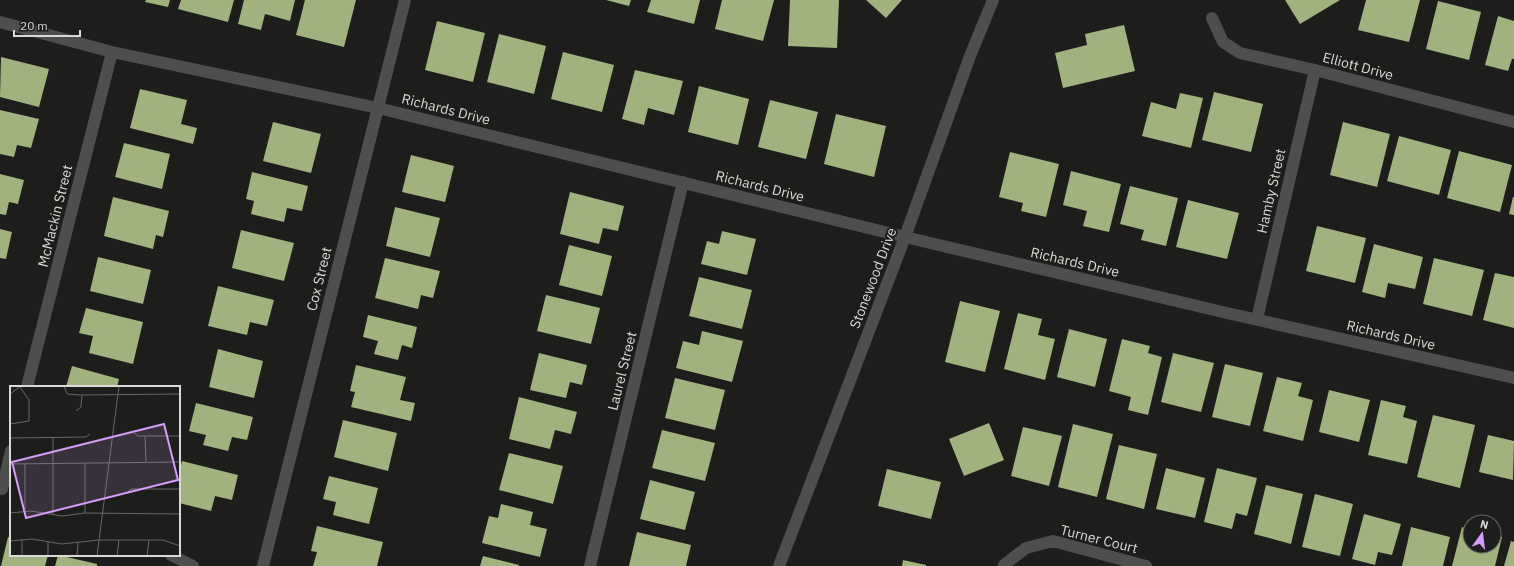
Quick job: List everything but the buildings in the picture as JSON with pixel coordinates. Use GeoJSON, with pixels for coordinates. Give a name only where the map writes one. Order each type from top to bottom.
{"type":"FeatureCollection","features":[{"type":"Feature","properties":{"kind":"street","name":"Cox Street"},"geometry":{"type":"LineString","coordinates":[[263,566],[405,0]]}},
{"type":"Feature","properties":{"kind":"street","name":"Stonewood Drive"},"geometry":{"type":"LineString","coordinates":[[779,566],[905,237],[970,56],[993,0]]}},
{"type":"Feature","properties":{"kind":"street","name":"Elliott Drive"},"geometry":{"type":"LineString","coordinates":[[1212,18],[1223,42],[1240,53],[1315,70],[1514,122]]}},
{"type":"Feature","properties":{"kind":"street","name":"Richards Drive"},"geometry":{"type":"LineString","coordinates":[[0,22],[112,52],[378,108],[905,237],[1514,378]]}},
{"type":"Feature","properties":{"kind":"street","name":"McMackin Street"},"geometry":{"type":"LineString","coordinates":[[27,386],[112,52]]}},
{"type":"Feature","properties":{"kind":"street","name":"Hamby Street"},"geometry":{"type":"LineString","coordinates":[[1257,319],[1315,70]]}},
{"type":"Feature","properties":{"kind":"street","name":"Laurel Street"},"geometry":{"type":"LineString","coordinates":[[590,566],[683,182]]}},
{"type":"Feature","properties":{"kind":"street"},"geometry":{"type":"LineString","coordinates":[[4,490],[10,457]]}},
{"type":"Feature","properties":{"kind":"street","name":"Turner Court"},"geometry":{"type":"LineString","coordinates":[[1004,565],[1026,548],[1052,541],[1146,566]]}},
{"type":"Feature","properties":{"kind":"street"},"geometry":{"type":"LineString","coordinates":[[173,556],[193,566]]}}]}
